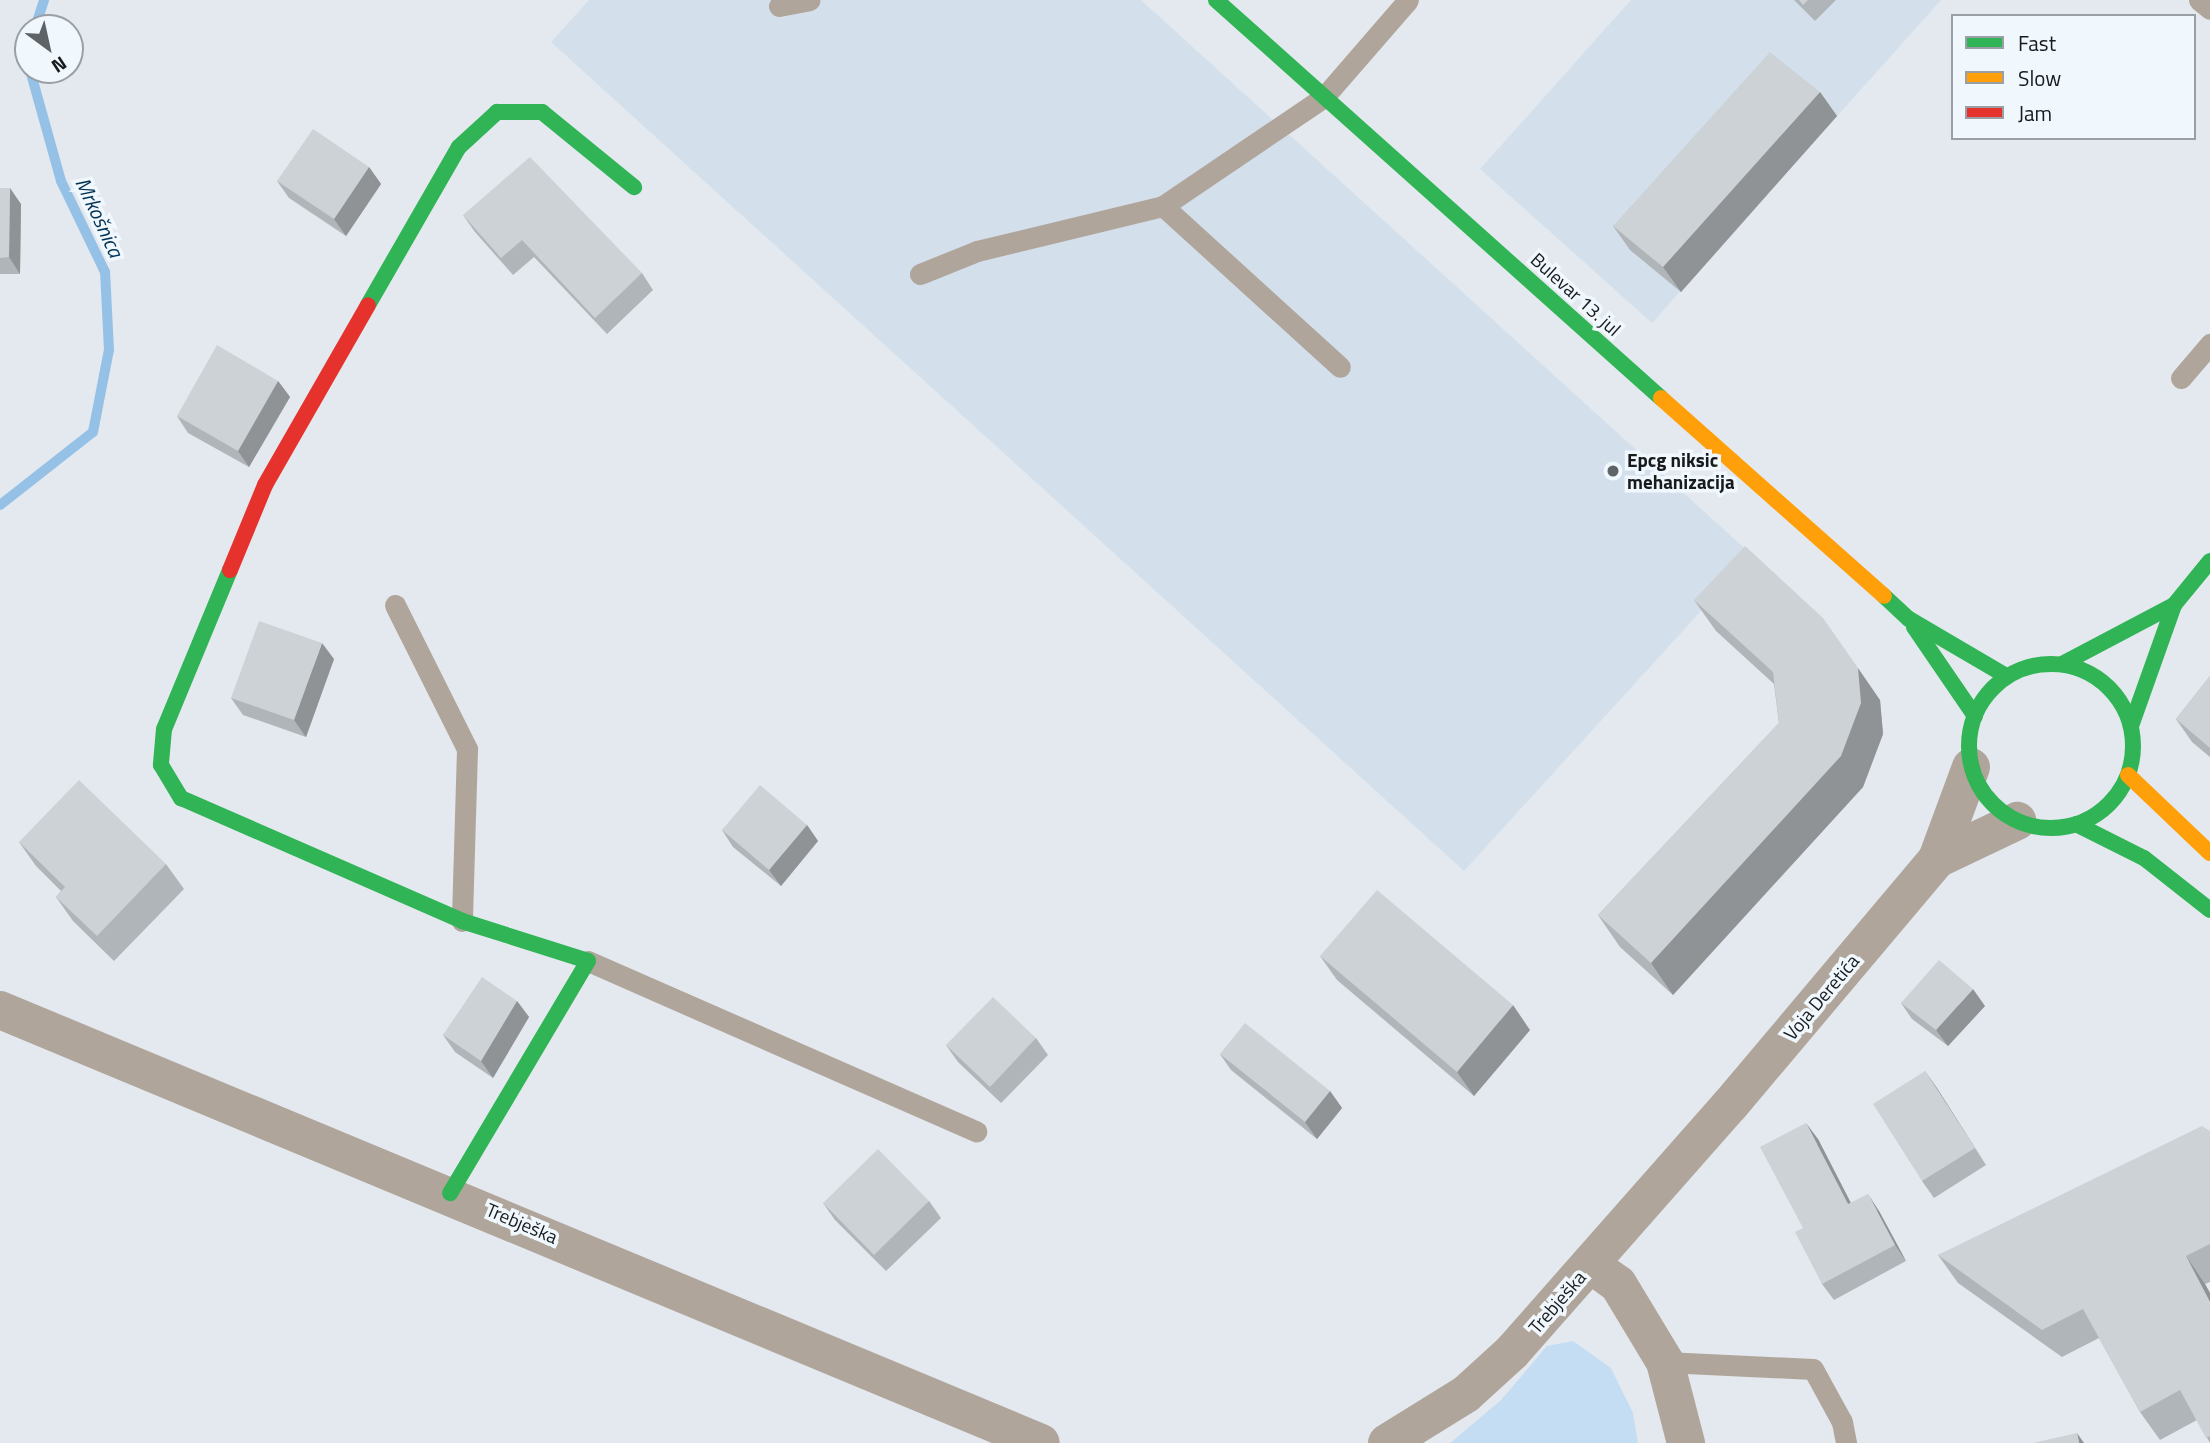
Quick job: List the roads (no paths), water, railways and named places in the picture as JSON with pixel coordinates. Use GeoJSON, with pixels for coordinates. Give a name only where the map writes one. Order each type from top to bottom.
{"type":"FeatureCollection","features":[{"type":"Feature","properties":{"kind":"street","name":"Bulevar 13. jul"},"geometry":{"type":"LineString","coordinates":[[1216,0],[1909,619],[2006,677]]}},
{"type":"Feature","properties":{"kind":"street"},"geometry":{"type":"LineString","coordinates":[[450,1193],[588,961],[462,921],[181,798],[161,765],[164,729],[265,485],[459,147],[497,112],[542,112],[634,187]]}},
{"type":"Feature","properties":{"kind":"street"},"geometry":{"type":"LineString","coordinates":[[2076,824],[2116,796],[2128,775],[2131,726],[2174,605],[2210,561]]}},
{"type":"Feature","properties":{"kind":"street"},"geometry":{"type":"LineString","coordinates":[[1937,859],[1971,766],[1975,716],[2006,677],[2062,664],[2174,605]]}},
{"type":"Feature","properties":{"kind":"street","name":"Bulevar 13. jul"},"geometry":{"type":"LineString","coordinates":[[1909,619],[1975,716]]}},
{"type":"Feature","properties":{"kind":"street"},"geometry":{"type":"LineString","coordinates":[[2062,664],[2106,684],[2131,726]]}},
{"type":"Feature","properties":{"kind":"street"},"geometry":{"type":"LineString","coordinates":[[1971,766],[1981,789],[2017,821]]}},
{"type":"Feature","properties":{"kind":"street"},"geometry":{"type":"LineString","coordinates":[[2128,775],[2210,853]]}},
{"type":"Feature","properties":{"kind":"street"},"geometry":{"type":"LineString","coordinates":[[1937,859],[2017,821],[2076,824],[2144,858],[2210,910]]}},
{"type":"Feature","properties":{"kind":"street","name":"Voja Deretića"},"geometry":{"type":"LineString","coordinates":[[1704,1134],[1937,859]]}},
{"type":"Feature","properties":{"kind":"street","name":"Trebješka"},"geometry":{"type":"LineString","coordinates":[[0,1010],[450,1193],[1041,1443]]}},
{"type":"Feature","properties":{"kind":"street","name":"Trebješka"},"geometry":{"type":"LineString","coordinates":[[1387,1443],[1490,1374],[1704,1134]]}},
{"type":"Feature","properties":{"kind":"street"},"geometry":{"type":"LineString","coordinates":[[1590,1265],[1618,1284],[1665,1362],[1686,1443]]}},
{"type":"Feature","properties":{"kind":"lane"},"geometry":{"type":"LineString","coordinates":[[779,6],[809,0]]}},
{"type":"Feature","properties":{"kind":"lane"},"geometry":{"type":"LineString","coordinates":[[920,274],[977,251],[1163,206],[1324,97],[1408,0]]}},
{"type":"Feature","properties":{"kind":"lane"},"geometry":{"type":"LineString","coordinates":[[2199,0],[2210,9]]}},
{"type":"Feature","properties":{"kind":"lane"},"geometry":{"type":"LineString","coordinates":[[1163,206],[1340,367]]}},
{"type":"Feature","properties":{"kind":"lane"},"geometry":{"type":"LineString","coordinates":[[2181,378],[2210,344]]}},
{"type":"Feature","properties":{"kind":"lane"},"geometry":{"type":"LineString","coordinates":[[395,605],[467,748],[462,921]]}},
{"type":"Feature","properties":{"kind":"lane"},"geometry":{"type":"LineString","coordinates":[[588,961],[976,1131]]}},
{"type":"Feature","properties":{"kind":"lane"},"geometry":{"type":"LineString","coordinates":[[1665,1362],[1813,1369],[1842,1422],[1846,1443]]}},
{"type":"Feature","properties":{"kind":"waterway","name":"Mrkošnica"},"geometry":{"type":"LineString","coordinates":[[40,14],[44,0]]}},
{"type":"Feature","properties":{"kind":"waterway","name":"Mrkošnica"},"geometry":{"type":"LineString","coordinates":[[0,505],[93,432],[109,350],[105,272],[61,181],[34,84]]}},
{"type":"Feature","properties":{"kind":"place","name":"Epcg niksic mehanizacija"},"geometry":{"type":"Point","coordinates":[1613,471]}}]}
